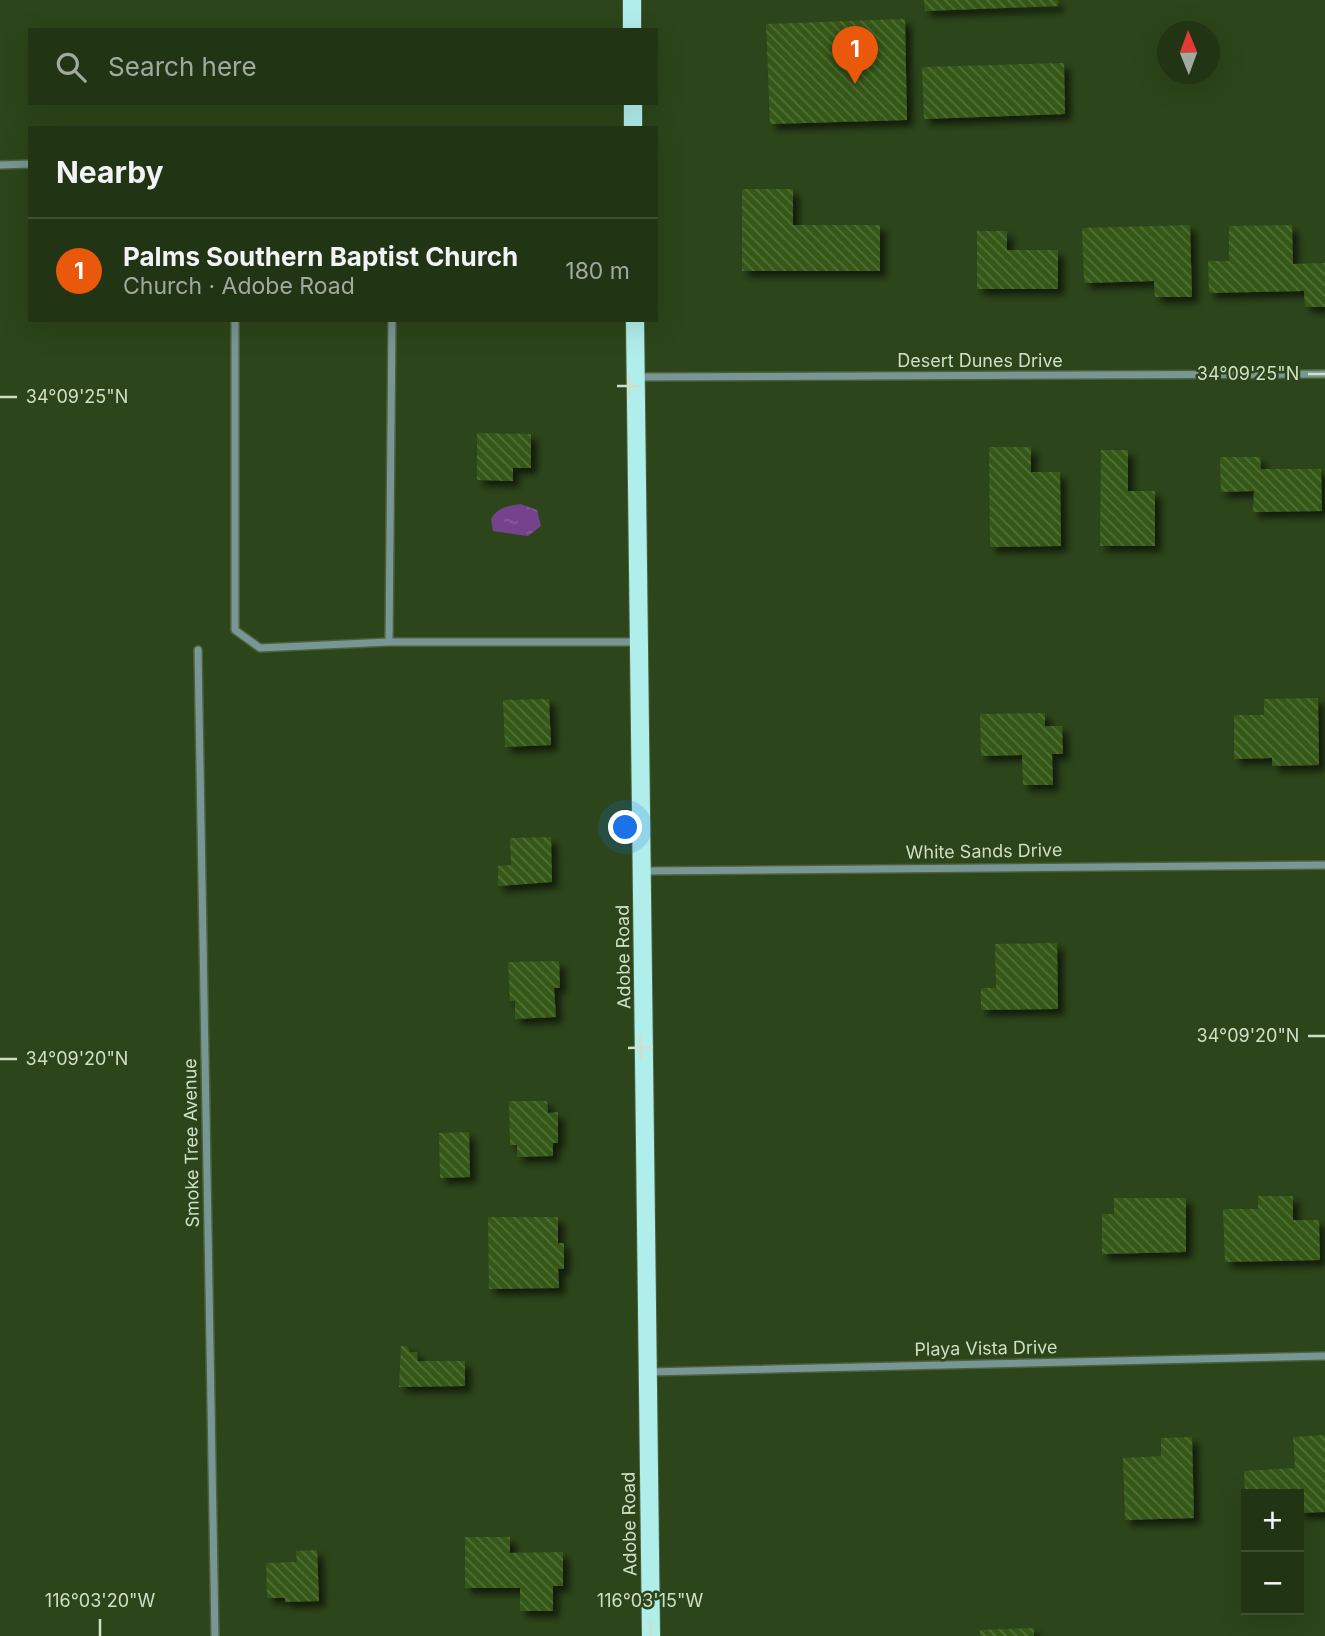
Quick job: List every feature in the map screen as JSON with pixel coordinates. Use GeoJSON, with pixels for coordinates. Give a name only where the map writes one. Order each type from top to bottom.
{"type":"FeatureCollection","features":[{"type":"Feature","properties":{"kind":"main road"},"geometry":{"type":"LineString","coordinates":[[632,0],[632,28]]}},
{"type":"Feature","properties":{"kind":"main road"},"geometry":{"type":"LineString","coordinates":[[633,105],[634,126]]}},
{"type":"Feature","properties":{"kind":"main road","name":"Adobe Road"},"geometry":{"type":"LineString","coordinates":[[635,322],[652,1636]]}},
{"type":"Feature","properties":{"kind":"street"},"geometry":{"type":"LineString","coordinates":[[0,165],[28,164]]}},
{"type":"Feature","properties":{"kind":"street"},"geometry":{"type":"LineString","coordinates":[[235,322],[235,630],[260,648],[389,642],[640,642]]}},
{"type":"Feature","properties":{"kind":"street"},"geometry":{"type":"LineString","coordinates":[[389,642],[392,322]]}},
{"type":"Feature","properties":{"kind":"street","name":"Desert Dunes Drive"},"geometry":{"type":"LineString","coordinates":[[635,377],[1325,374]]}},
{"type":"Feature","properties":{"kind":"street","name":"Smoke Tree Avenue"},"geometry":{"type":"LineString","coordinates":[[198,650],[215,1636]]}},
{"type":"Feature","properties":{"kind":"street","name":"White Sands Drive"},"geometry":{"type":"LineString","coordinates":[[643,871],[1325,865]]}},
{"type":"Feature","properties":{"kind":"street","name":"Playa Vista Drive"},"geometry":{"type":"LineString","coordinates":[[649,1372],[1325,1356]]}},
{"type":"Feature","properties":{"kind":"water"},"geometry":{"type":"Polygon","coordinates":[[[521,504],[537,510],[541,526],[528,536],[493,531],[491,519],[497,512],[508,506],[521,504]]]}},
{"type":"Feature","properties":{"kind":"building"},"geometry":{"type":"Polygon","coordinates":[[[924,0],[1058,0],[1058,6],[925,11],[924,0]]]}},
{"type":"Feature","properties":{"kind":"building"},"geometry":{"type":"Polygon","coordinates":[[[905,19],[907,120],[770,124],[766,24],[905,19]]]}},
{"type":"Feature","properties":{"kind":"building"},"geometry":{"type":"Polygon","coordinates":[[[1064,63],[1065,114],[924,119],[922,67],[1064,63]]]}},
{"type":"Feature","properties":{"kind":"building"},"geometry":{"type":"Polygon","coordinates":[[[742,189],[793,189],[793,225],[880,225],[880,271],[742,271],[742,189]]]}},
{"type":"Feature","properties":{"kind":"building"},"geometry":{"type":"Polygon","coordinates":[[[1190,225],[1192,297],[1155,297],[1154,281],[1084,283],[1082,228],[1190,225]]]}},
{"type":"Feature","properties":{"kind":"building"},"geometry":{"type":"Polygon","coordinates":[[[1292,225],[1293,264],[1325,263],[1325,307],[1305,307],[1304,291],[1209,293],[1208,261],[1229,261],[1229,226],[1292,225]]]}},
{"type":"Feature","properties":{"kind":"building"},"geometry":{"type":"Polygon","coordinates":[[[977,231],[1007,231],[1007,250],[1058,250],[1058,289],[977,289],[977,231]]]}},
{"type":"Feature","properties":{"kind":"building"},"geometry":{"type":"Polygon","coordinates":[[[477,433],[531,434],[531,468],[513,468],[513,481],[477,480],[477,433]]]}},
{"type":"Feature","properties":{"kind":"building"},"geometry":{"type":"Polygon","coordinates":[[[989,447],[1031,447],[1031,472],[1060,472],[1061,546],[990,547],[989,447]]]}},
{"type":"Feature","properties":{"kind":"building"},"geometry":{"type":"Polygon","coordinates":[[[1101,450],[1128,450],[1128,491],[1155,491],[1155,546],[1100,546],[1101,450]]]}},
{"type":"Feature","properties":{"kind":"building"},"geometry":{"type":"Polygon","coordinates":[[[1220,457],[1260,457],[1261,469],[1321,469],[1322,511],[1253,512],[1254,491],[1221,492],[1220,457]]]}},
{"type":"Feature","properties":{"kind":"building"},"geometry":{"type":"Polygon","coordinates":[[[1318,698],[1319,765],[1272,766],[1272,758],[1234,759],[1234,715],[1264,715],[1264,699],[1318,698]]]}},
{"type":"Feature","properties":{"kind":"building"},"geometry":{"type":"Polygon","coordinates":[[[549,699],[551,745],[505,747],[503,700],[549,699]]]}},
{"type":"Feature","properties":{"kind":"building"},"geometry":{"type":"Polygon","coordinates":[[[1045,713],[1045,726],[1062,726],[1063,754],[1052,754],[1053,785],[1023,785],[1022,755],[981,756],[980,714],[1045,713]]]}},
{"type":"Feature","properties":{"kind":"building"},"geometry":{"type":"Polygon","coordinates":[[[551,837],[552,882],[498,886],[498,866],[511,865],[510,838],[551,837]]]}},
{"type":"Feature","properties":{"kind":"building"},"geometry":{"type":"Polygon","coordinates":[[[1057,943],[1058,1009],[981,1010],[981,988],[996,988],[995,944],[1057,943]]]}},
{"type":"Feature","properties":{"kind":"building"},"geometry":{"type":"Polygon","coordinates":[[[559,961],[560,988],[554,988],[556,1017],[515,1019],[515,1001],[510,1001],[508,962],[559,961]]]}},
{"type":"Feature","properties":{"kind":"building"},"geometry":{"type":"Polygon","coordinates":[[[509,1101],[547,1101],[548,1113],[558,1112],[558,1143],[553,1143],[553,1156],[517,1157],[517,1145],[510,1145],[509,1101]]]}},
{"type":"Feature","properties":{"kind":"building"},"geometry":{"type":"Polygon","coordinates":[[[469,1132],[470,1177],[440,1178],[439,1133],[469,1132]]]}},
{"type":"Feature","properties":{"kind":"building"},"geometry":{"type":"Polygon","coordinates":[[[1258,1196],[1293,1196],[1293,1220],[1319,1220],[1320,1260],[1225,1262],[1223,1209],[1258,1209],[1258,1196]]]}},
{"type":"Feature","properties":{"kind":"building"},"geometry":{"type":"Polygon","coordinates":[[[1114,1198],[1186,1198],[1186,1252],[1102,1254],[1102,1214],[1114,1214],[1114,1198]]]}},
{"type":"Feature","properties":{"kind":"building"},"geometry":{"type":"Polygon","coordinates":[[[488,1217],[558,1217],[558,1243],[564,1243],[564,1269],[558,1269],[559,1288],[489,1289],[488,1217]]]}},
{"type":"Feature","properties":{"kind":"building"},"geometry":{"type":"Polygon","coordinates":[[[401,1346],[407,1346],[410,1352],[417,1352],[418,1361],[465,1361],[465,1386],[399,1387],[401,1346]]]}},
{"type":"Feature","properties":{"kind":"building"},"geometry":{"type":"Polygon","coordinates":[[[1325,1435],[1325,1512],[1304,1513],[1304,1489],[1245,1489],[1244,1471],[1295,1468],[1293,1437],[1325,1435]]]}},
{"type":"Feature","properties":{"kind":"building"},"geometry":{"type":"Polygon","coordinates":[[[1192,1437],[1194,1518],[1125,1520],[1123,1458],[1161,1456],[1161,1438],[1192,1437]]]}},
{"type":"Feature","properties":{"kind":"building"},"geometry":{"type":"Polygon","coordinates":[[[465,1537],[510,1537],[510,1553],[563,1552],[563,1586],[553,1586],[553,1611],[520,1611],[520,1588],[465,1588],[465,1537]]]}},
{"type":"Feature","properties":{"kind":"building"},"geometry":{"type":"Polygon","coordinates":[[[317,1550],[319,1601],[285,1602],[285,1598],[267,1598],[266,1563],[297,1562],[296,1551],[317,1550]]]}},
{"type":"Feature","properties":{"kind":"building"},"geometry":{"type":"Polygon","coordinates":[[[1034,1628],[1034,1636],[980,1636],[980,1630],[1034,1628]]]}},
{"type":"Feature","properties":{"kind":"place","name":"Palms Southern Baptist Church"},"geometry":{"type":"Point","coordinates":[855,84]}}]}
